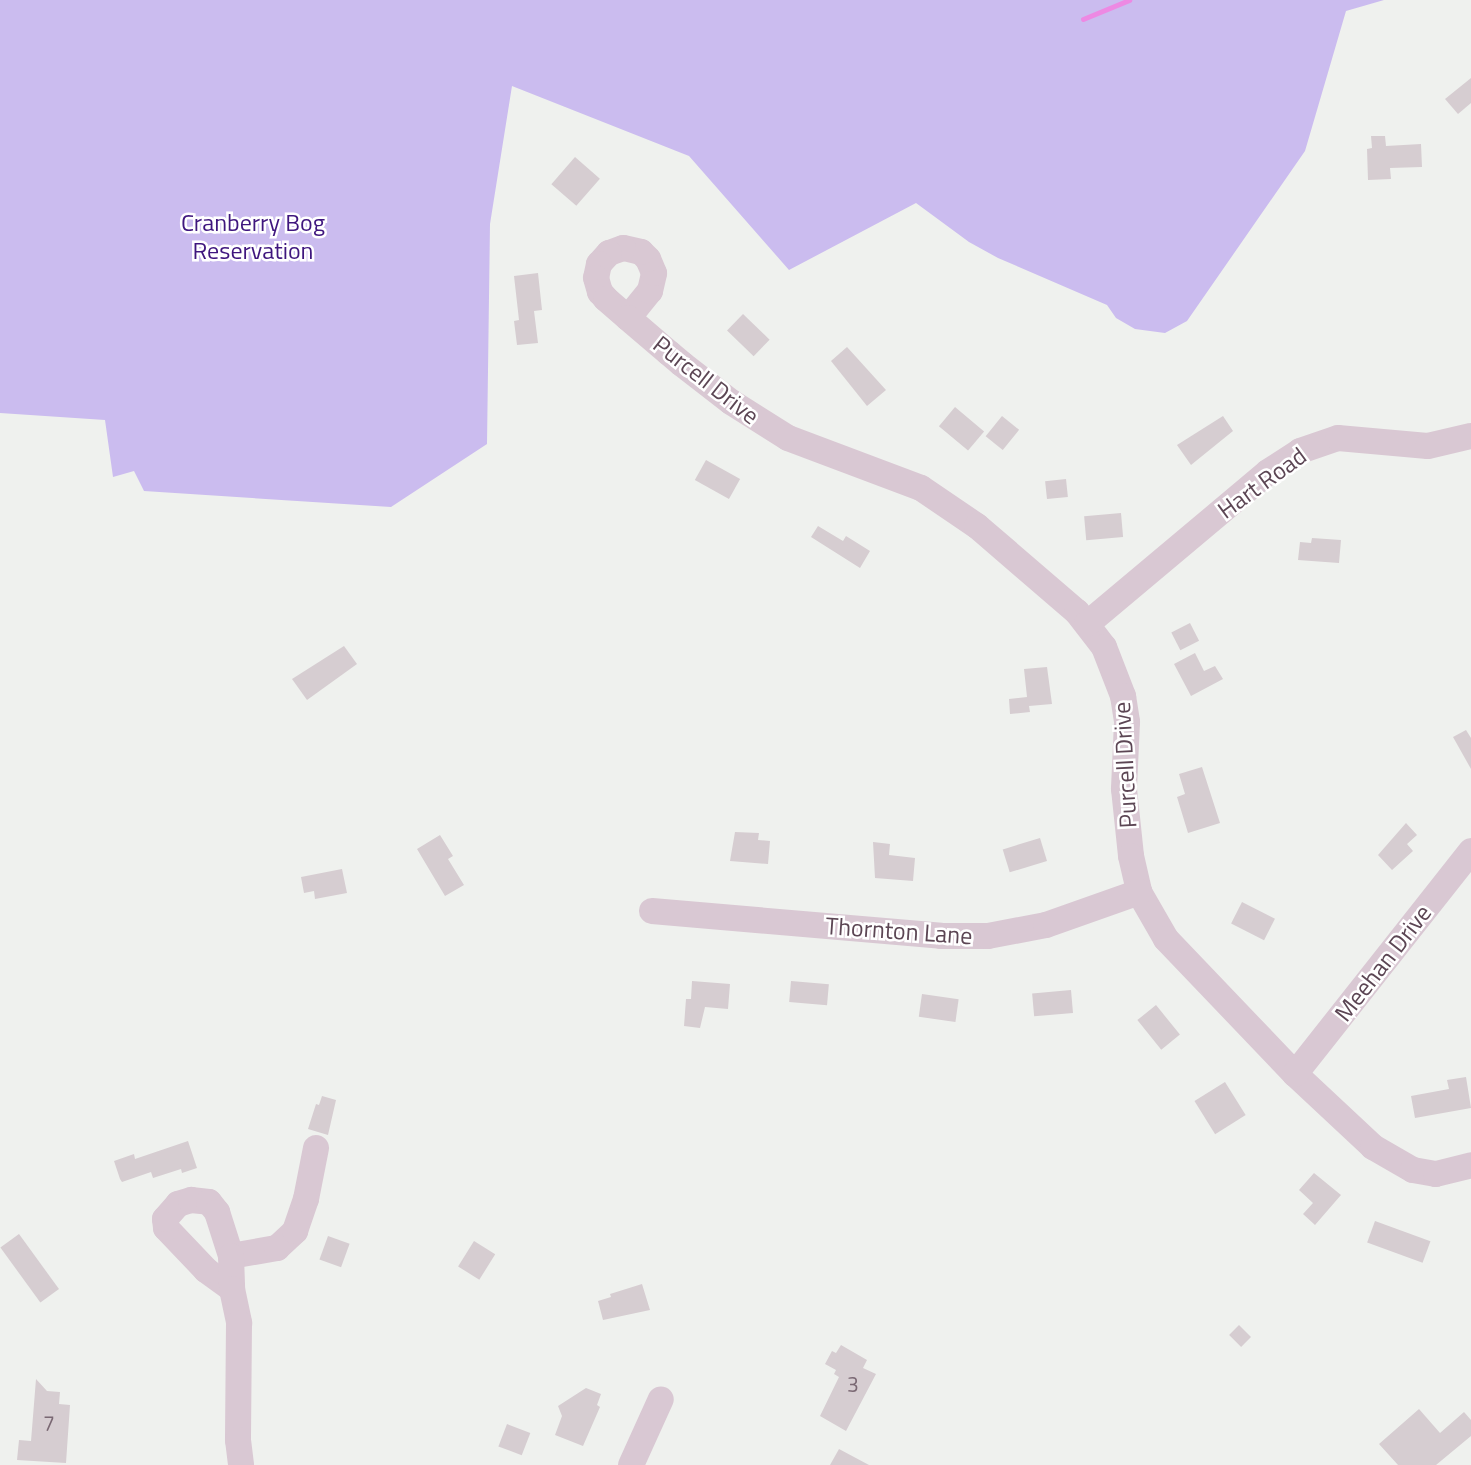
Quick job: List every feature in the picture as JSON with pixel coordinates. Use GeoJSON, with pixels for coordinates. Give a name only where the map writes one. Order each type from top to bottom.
{"type":"FeatureCollection","features":[{"type":"Feature","properties":{"kind":"street","name":"Purcell Drive"},"geometry":{"type":"LineString","coordinates":[[628,318],[731,402],[774,431],[800,444],[901,478],[939,499],[1054,591],[1087,624],[1110,659],[1123,696],[1127,722],[1127,824],[1139,892],[1155,923],[1176,952],[1295,1074],[1363,1139],[1413,1170],[1436,1174],[1471,1165]]}},
{"type":"Feature","properties":{"kind":"street","name":"Hart Road"},"geometry":{"type":"LineString","coordinates":[[1087,624],[1274,467],[1300,451],[1338,438],[1428,446],[1471,436]]}},
{"type":"Feature","properties":{"kind":"street","name":"Meehan Drive"},"geometry":{"type":"LineString","coordinates":[[1295,1074],[1471,852]]}},
{"type":"Feature","properties":{"kind":"street","name":"Thornton Lane"},"geometry":{"type":"LineString","coordinates":[[652,911],[941,936],[988,936],[1046,925],[1139,892]]}},
{"type":"Feature","properties":{"kind":"street"},"geometry":{"type":"LineString","coordinates":[[231,1256],[277,1248],[295,1231],[306,1199],[316,1147]]}},
{"type":"Feature","properties":{"kind":"street"},"geometry":{"type":"LineString","coordinates":[[232,1289],[206,1269],[166,1228],[165,1219],[170,1210],[191,1200],[209,1202],[217,1212],[231,1256],[232,1289],[239,1323],[238,1440],[241,1465]]}},
{"type":"Feature","properties":{"kind":"street"},"geometry":{"type":"LineString","coordinates":[[631,1465],[661,1399]]}},
{"type":"Feature","properties":{"kind":"green space","name":"Cranberry Bog Reservation"},"geometry":{"type":"Polygon","coordinates":[[[0,0],[1384,0],[1346,11],[1305,151],[1187,321],[1165,333],[1135,329],[1116,318],[1107,305],[998,258],[969,242],[916,203],[789,270],[689,156],[512,86],[490,224],[487,444],[391,507],[144,491],[134,471],[113,477],[105,420],[0,413],[0,0]]]}},
{"type":"Feature","properties":{"kind":"building"},"geometry":{"type":"Polygon","coordinates":[[[1471,78],[1471,103],[1458,114],[1445,99],[1471,78]]]}},
{"type":"Feature","properties":{"kind":"building"},"geometry":{"type":"Polygon","coordinates":[[[1371,136],[1385,136],[1386,146],[1421,144],[1422,167],[1390,168],[1391,179],[1368,180],[1367,149],[1372,148],[1371,136]]]}},
{"type":"Feature","properties":{"kind":"building"},"geometry":{"type":"Polygon","coordinates":[[[575,157],[600,179],[576,206],[551,184],[575,157]]]}},
{"type":"Feature","properties":{"kind":"building"},"geometry":{"type":"Polygon","coordinates":[[[538,273],[542,310],[534,311],[538,343],[517,345],[514,321],[519,320],[514,276],[538,273]]]}},
{"type":"Feature","properties":{"kind":"building"},"geometry":{"type":"Polygon","coordinates":[[[743,314],[770,340],[754,356],[727,331],[743,314]]]}},
{"type":"Feature","properties":{"kind":"building"},"geometry":{"type":"Polygon","coordinates":[[[847,347],[886,390],[867,406],[831,361],[847,347]]]}},
{"type":"Feature","properties":{"kind":"building"},"geometry":{"type":"Polygon","coordinates":[[[955,407],[984,431],[968,451],[939,426],[955,407]]]}},
{"type":"Feature","properties":{"kind":"building"},"geometry":{"type":"Polygon","coordinates":[[[1002,416],[1019,430],[1003,450],[986,436],[1002,416]]]}},
{"type":"Feature","properties":{"kind":"building"},"geometry":{"type":"Polygon","coordinates":[[[1223,416],[1233,431],[1191,465],[1177,445],[1223,416]]]}},
{"type":"Feature","properties":{"kind":"building"},"geometry":{"type":"Polygon","coordinates":[[[706,460],[740,479],[729,499],[695,480],[706,460]]]}},
{"type":"Feature","properties":{"kind":"building"},"geometry":{"type":"Polygon","coordinates":[[[1066,479],[1068,497],[1047,499],[1045,481],[1066,479]]]}},
{"type":"Feature","properties":{"kind":"building"},"geometry":{"type":"Polygon","coordinates":[[[1121,513],[1123,537],[1086,540],[1084,516],[1121,513]]]}},
{"type":"Feature","properties":{"kind":"building"},"geometry":{"type":"Polygon","coordinates":[[[818,526],[843,541],[846,536],[870,551],[860,568],[811,537],[818,526]]]}},
{"type":"Feature","properties":{"kind":"building"},"geometry":{"type":"Polygon","coordinates":[[[1312,538],[1341,540],[1339,563],[1298,560],[1300,542],[1311,543],[1312,538]]]}},
{"type":"Feature","properties":{"kind":"building"},"geometry":{"type":"Polygon","coordinates":[[[1190,623],[1199,641],[1180,650],[1171,633],[1190,623]]]}},
{"type":"Feature","properties":{"kind":"building"},"geometry":{"type":"Polygon","coordinates":[[[344,646],[357,664],[307,700],[292,679],[344,646]]]}},
{"type":"Feature","properties":{"kind":"building"},"geometry":{"type":"Polygon","coordinates":[[[1195,653],[1204,671],[1215,666],[1223,679],[1191,696],[1174,664],[1195,653]]]}},
{"type":"Feature","properties":{"kind":"building"},"geometry":{"type":"Polygon","coordinates":[[[1047,667],[1052,704],[1029,706],[1030,712],[1010,714],[1009,699],[1027,697],[1024,669],[1047,667]]]}},
{"type":"Feature","properties":{"kind":"building"},"geometry":{"type":"Polygon","coordinates":[[[1466,730],[1471,738],[1471,769],[1453,737],[1466,730]]]}},
{"type":"Feature","properties":{"kind":"building"},"geometry":{"type":"Polygon","coordinates":[[[1202,767],[1220,823],[1188,833],[1177,797],[1185,794],[1179,774],[1202,767]]]}},
{"type":"Feature","properties":{"kind":"building"},"geometry":{"type":"Polygon","coordinates":[[[1406,823],[1417,835],[1407,844],[1413,851],[1392,870],[1378,855],[1406,823]]]}},
{"type":"Feature","properties":{"kind":"building"},"geometry":{"type":"Polygon","coordinates":[[[735,832],[759,833],[758,840],[770,841],[768,864],[730,861],[735,832]]]}},
{"type":"Feature","properties":{"kind":"building"},"geometry":{"type":"Polygon","coordinates":[[[440,835],[453,856],[448,859],[464,885],[445,896],[417,849],[440,835]]]}},
{"type":"Feature","properties":{"kind":"building"},"geometry":{"type":"Polygon","coordinates":[[[1040,838],[1047,861],[1010,872],[1003,849],[1040,838]]]}},
{"type":"Feature","properties":{"kind":"building"},"geometry":{"type":"Polygon","coordinates":[[[873,842],[890,844],[889,855],[915,858],[913,881],[875,878],[873,842]]]}},
{"type":"Feature","properties":{"kind":"building"},"geometry":{"type":"Polygon","coordinates":[[[342,869],[347,893],[315,899],[314,891],[304,893],[301,877],[342,869]]]}},
{"type":"Feature","properties":{"kind":"building"},"geometry":{"type":"Polygon","coordinates":[[[1242,902],[1275,919],[1264,940],[1231,923],[1242,902]]]}},
{"type":"Feature","properties":{"kind":"building"},"geometry":{"type":"Polygon","coordinates":[[[692,981],[730,984],[728,1009],[705,1007],[700,1028],[684,1026],[686,999],[691,999],[692,981]]]}},
{"type":"Feature","properties":{"kind":"building"},"geometry":{"type":"Polygon","coordinates":[[[791,981],[829,984],[827,1005],[789,1002],[791,981]]]}},
{"type":"Feature","properties":{"kind":"building"},"geometry":{"type":"Polygon","coordinates":[[[1071,990],[1073,1013],[1034,1016],[1032,993],[1071,990]]]}},
{"type":"Feature","properties":{"kind":"building"},"geometry":{"type":"Polygon","coordinates":[[[922,994],[959,999],[955,1022],[919,1017],[922,994]]]}},
{"type":"Feature","properties":{"kind":"building"},"geometry":{"type":"Polygon","coordinates":[[[1156,1005],[1180,1035],[1161,1050],[1137,1020],[1156,1005]]]}},
{"type":"Feature","properties":{"kind":"building"},"geometry":{"type":"Polygon","coordinates":[[[1466,1077],[1471,1108],[1415,1118],[1411,1096],[1449,1089],[1447,1080],[1466,1077]]]}},
{"type":"Feature","properties":{"kind":"building"},"geometry":{"type":"Polygon","coordinates":[[[1225,1082],[1246,1115],[1215,1134],[1194,1101],[1225,1082]]]}},
{"type":"Feature","properties":{"kind":"building"},"geometry":{"type":"Polygon","coordinates":[[[322,1096],[336,1100],[328,1135],[308,1129],[316,1104],[319,1105],[322,1096]]]}},
{"type":"Feature","properties":{"kind":"building"},"geometry":{"type":"Polygon","coordinates":[[[188,1141],[197,1168],[182,1173],[181,1169],[153,1178],[151,1172],[122,1182],[120,1179],[114,1161],[134,1154],[135,1159],[188,1141]]]}},
{"type":"Feature","properties":{"kind":"building"},"geometry":{"type":"Polygon","coordinates":[[[1314,1173],[1341,1195],[1315,1225],[1303,1214],[1313,1203],[1299,1190],[1314,1173]]]}},
{"type":"Feature","properties":{"kind":"building"},"geometry":{"type":"Polygon","coordinates":[[[1375,1221],[1430,1241],[1423,1263],[1367,1243],[1375,1221]]]}},
{"type":"Feature","properties":{"kind":"building"},"geometry":{"type":"Polygon","coordinates":[[[19,1234],[59,1289],[40,1303],[0,1248],[19,1234]]]}},
{"type":"Feature","properties":{"kind":"building"},"geometry":{"type":"Polygon","coordinates":[[[328,1236],[350,1244],[341,1267],[319,1259],[328,1236]]]}},
{"type":"Feature","properties":{"kind":"building"},"geometry":{"type":"Polygon","coordinates":[[[474,1241],[495,1254],[479,1280],[458,1266],[474,1241]]]}},
{"type":"Feature","properties":{"kind":"building"},"geometry":{"type":"Polygon","coordinates":[[[642,1284],[650,1310],[603,1320],[598,1301],[611,1297],[610,1294],[642,1284]]]}},
{"type":"Feature","properties":{"kind":"building"},"geometry":{"type":"Polygon","coordinates":[[[1239,1325],[1251,1337],[1241,1347],[1229,1335],[1239,1325]]]}},
{"type":"Feature","properties":{"kind":"building"},"geometry":{"type":"Polygon","coordinates":[[[841,1345],[867,1360],[863,1368],[876,1374],[846,1431],[820,1416],[839,1377],[834,1374],[836,1370],[825,1364],[832,1351],[836,1353],[841,1345]]]}},
{"type":"Feature","properties":{"kind":"building"},"geometry":{"type":"Polygon","coordinates":[[[36,1379],[47,1391],[60,1392],[59,1404],[70,1405],[66,1463],[17,1460],[19,1440],[31,1441],[36,1379]]]}},
{"type":"Feature","properties":{"kind":"building"},"geometry":{"type":"Polygon","coordinates":[[[586,1388],[601,1394],[597,1405],[600,1407],[583,1446],[555,1435],[562,1416],[558,1406],[586,1388]]]}},
{"type":"Feature","properties":{"kind":"building"},"geometry":{"type":"Polygon","coordinates":[[[1419,1409],[1440,1433],[1464,1412],[1471,1420],[1471,1436],[1436,1465],[1398,1465],[1379,1444],[1419,1409]]]}},
{"type":"Feature","properties":{"kind":"building"},"geometry":{"type":"Polygon","coordinates":[[[507,1424],[530,1433],[522,1455],[498,1446],[507,1424]]]}},
{"type":"Feature","properties":{"kind":"building"},"geometry":{"type":"Polygon","coordinates":[[[839,1449],[869,1465],[830,1465],[839,1449]]]}},
{"type":"Feature","properties":{"kind":"waterway"},"geometry":{"type":"LineString","coordinates":[[1083,19],[1129,0]]}}]}
